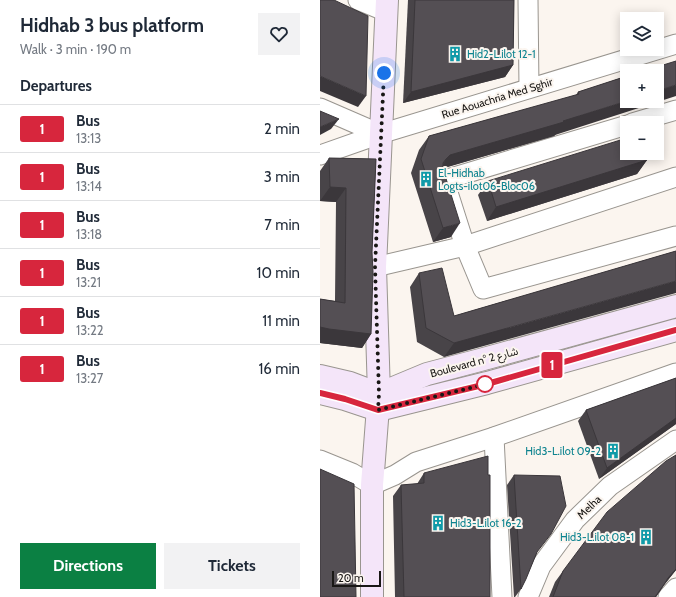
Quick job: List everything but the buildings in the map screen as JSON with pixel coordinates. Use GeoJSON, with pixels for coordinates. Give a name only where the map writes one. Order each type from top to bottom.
{"type":"FeatureCollection","features":[{"type":"Feature","properties":{"kind":"main road"},"geometry":{"type":"LineString","coordinates":[[372,597],[372,485],[378,402],[375,267],[387,6]]}},
{"type":"Feature","properties":{"kind":"main road","name":"Boulevard n° شارع 2"},"geometry":{"type":"LineString","coordinates":[[378,402],[427,374],[676,306]]}},
{"type":"Feature","properties":{"kind":"main road"},"geometry":{"type":"LineString","coordinates":[[320,394],[345,399],[378,402],[487,384],[676,330]]}},
{"type":"Feature","properties":{"kind":"main road"},"geometry":{"type":"LineString","coordinates":[[320,376],[350,383],[378,402]]}},
{"type":"Feature","properties":{"kind":"street"},"geometry":{"type":"LineString","coordinates":[[358,0],[387,6]]}},
{"type":"Feature","properties":{"kind":"street"},"geometry":{"type":"LineString","coordinates":[[528,0],[529,88]]}},
{"type":"Feature","properties":{"kind":"street","name":"Rue Aouachria Med Sghir"},"geometry":{"type":"LineString","coordinates":[[320,156],[380,134],[676,44]]}},
{"type":"Feature","properties":{"kind":"street"},"geometry":{"type":"LineString","coordinates":[[320,108],[380,134]]}},
{"type":"Feature","properties":{"kind":"street"},"geometry":{"type":"LineString","coordinates":[[656,116],[676,110]]}},
{"type":"Feature","properties":{"kind":"street"},"geometry":{"type":"LineString","coordinates":[[620,127],[444,180],[465,246],[483,289],[676,236]]}},
{"type":"Feature","properties":{"kind":"street"},"geometry":{"type":"LineString","coordinates":[[375,267],[465,246],[676,177]]}},
{"type":"Feature","properties":{"kind":"street"},"geometry":{"type":"LineString","coordinates":[[320,460],[352,473],[372,485],[395,475],[416,462],[494,437],[676,373]]}},
{"type":"Feature","properties":{"kind":"street"},"geometry":{"type":"LineString","coordinates":[[494,437],[502,597]]}},
{"type":"Feature","properties":{"kind":"street","name":"Melha"},"geometry":{"type":"LineString","coordinates":[[528,597],[541,566],[575,520],[610,486],[676,440]]}},
{"type":"Feature","properties":{"kind":"street"},"geometry":{"type":"LineString","coordinates":[[668,597],[676,588]]}},
{"type":"Feature","properties":{"kind":"bus line","name":"1"},"geometry":{"type":"LineString","coordinates":[[320,393],[345,399],[378,410],[487,384],[676,330]]}},
{"type":"Feature","properties":{"kind":"place","name":"Hid2-L.ilot 12-1"},"geometry":{"type":"Point","coordinates":[455,54]}},
{"type":"Feature","properties":{"kind":"place","name":"El-Hidhab Logts-ilot06-Bloc06"},"geometry":{"type":"Point","coordinates":[426,179]}},
{"type":"Feature","properties":{"kind":"place","name":"Hid3-L.ilot 09-2"},"geometry":{"type":"Point","coordinates":[613,451]}},
{"type":"Feature","properties":{"kind":"place","name":"Hid3-L.ilot 16-2"},"geometry":{"type":"Point","coordinates":[438,523]}},
{"type":"Feature","properties":{"kind":"place","name":"Hid3-L.ilot 08-1"},"geometry":{"type":"Point","coordinates":[646,537]}},
{"type":"Feature","properties":{"kind":"route"},"geometry":{"type":"LineString","coordinates":[[384,73],[375,267],[379,394],[378,410],[487,384],[485,384]]}}]}
